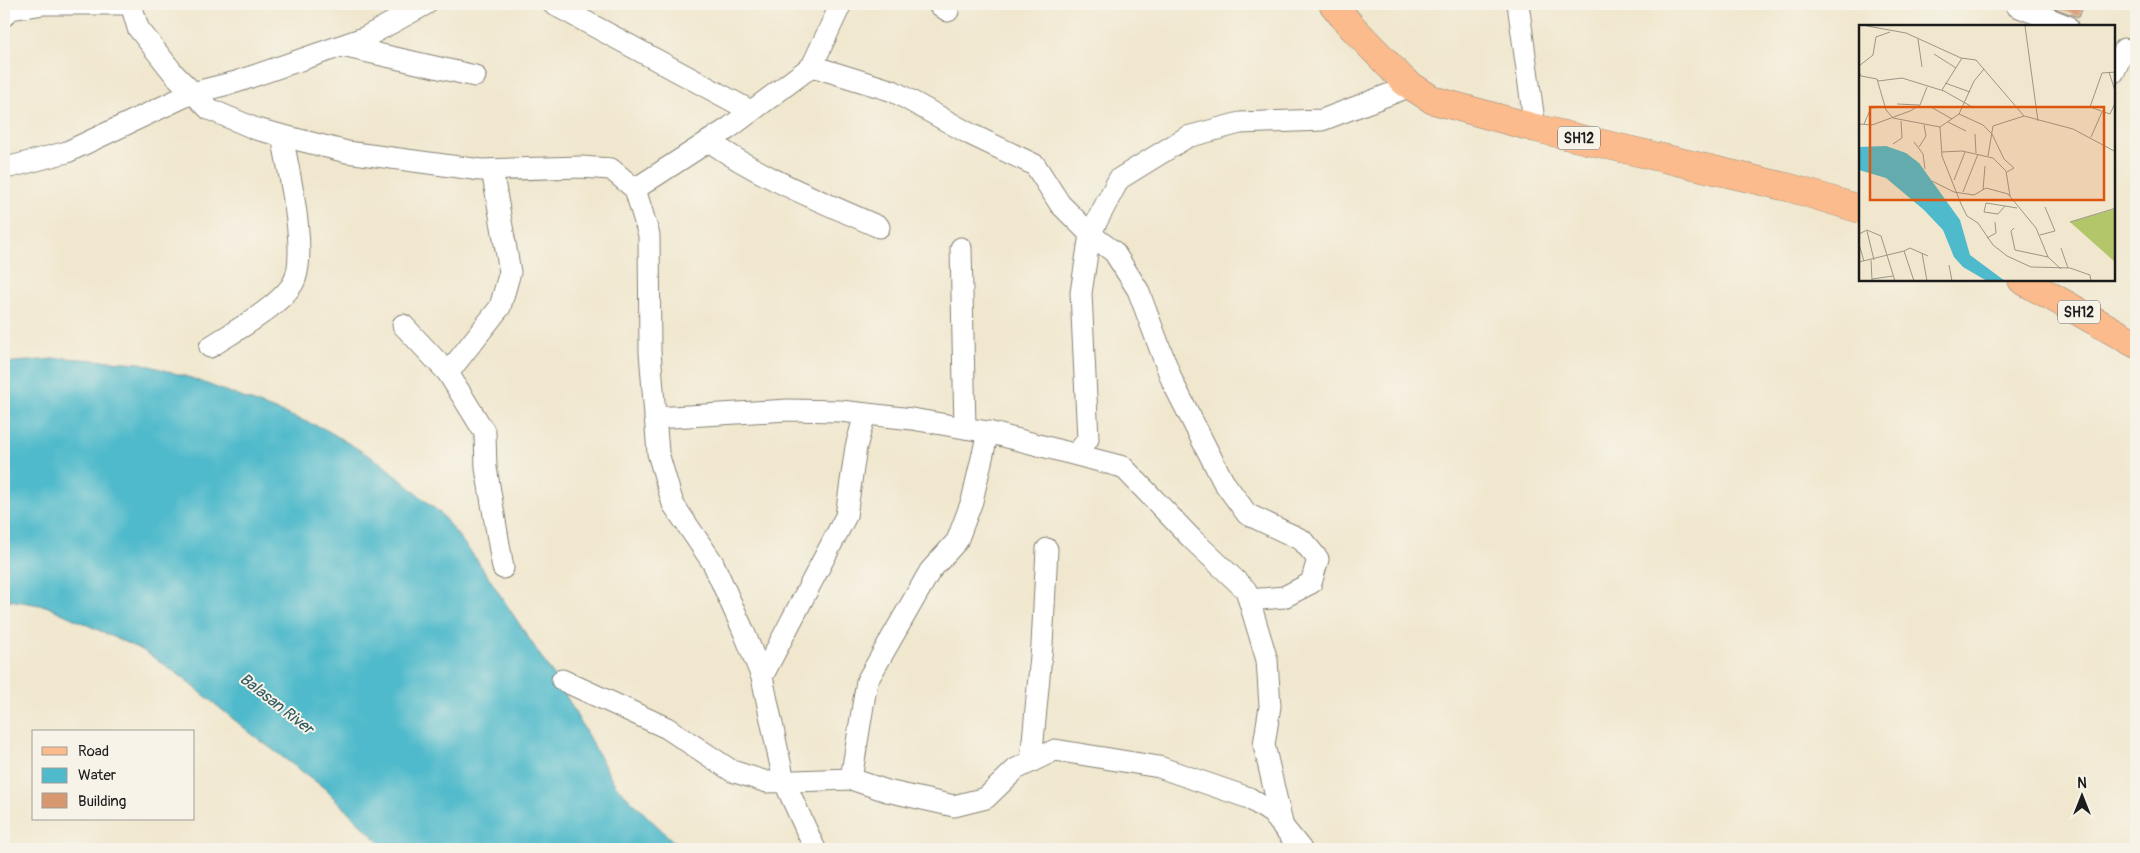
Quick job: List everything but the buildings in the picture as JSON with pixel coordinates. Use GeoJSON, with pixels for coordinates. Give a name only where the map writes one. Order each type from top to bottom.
{"type":"FeatureCollection","features":[{"type":"Feature","properties":{"kind":"main road","name":"SH12"},"geometry":{"type":"LineString","coordinates":[[1333,4],[1351,26],[1410,86],[1433,100],[1535,128],[1791,188],[1859,209]]}},
{"type":"Feature","properties":{"kind":"main road","name":"SH12"},"geometry":{"type":"LineString","coordinates":[[2024,281],[2136,344]]}},
{"type":"Feature","properties":{"kind":"street"},"geometry":{"type":"LineString","coordinates":[[4,16],[9,9],[43,4],[131,4],[138,28],[175,75],[192,93],[209,109],[256,129],[347,152],[492,170],[581,167],[611,169],[635,189],[649,235],[650,352],[658,453],[673,504],[713,563],[762,676],[784,781],[816,849]]}},
{"type":"Feature","properties":{"kind":"street"},"geometry":{"type":"LineString","coordinates":[[4,167],[67,152],[192,93],[236,82],[364,38],[426,4]]}},
{"type":"Feature","properties":{"kind":"street"},"geometry":{"type":"LineString","coordinates":[[553,4],[750,111]]}},
{"type":"Feature","properties":{"kind":"street"},"geometry":{"type":"LineString","coordinates":[[635,189],[709,141],[812,66],[841,4]]}},
{"type":"Feature","properties":{"kind":"street"},"geometry":{"type":"LineString","coordinates":[[1518,4],[1535,128]]}},
{"type":"Feature","properties":{"kind":"street"},"geometry":{"type":"LineString","coordinates":[[2018,4],[2017,6],[2064,25]]}},
{"type":"Feature","properties":{"kind":"street"},"geometry":{"type":"LineString","coordinates":[[342,46],[475,76]]}},
{"type":"Feature","properties":{"kind":"street"},"geometry":{"type":"LineString","coordinates":[[2115,70],[2125,49]]}},
{"type":"Feature","properties":{"kind":"street"},"geometry":{"type":"LineString","coordinates":[[812,66],[893,90],[970,134],[1035,165],[1060,204],[1090,234],[1114,252],[1138,290],[1173,383],[1223,481],[1247,514],[1302,540],[1318,558],[1311,583],[1284,597],[1249,600]]}},
{"type":"Feature","properties":{"kind":"street"},"geometry":{"type":"LineString","coordinates":[[1077,454],[1088,439],[1081,293],[1090,234],[1119,178],[1187,137],[1240,123],[1322,120],[1410,86]]}},
{"type":"Feature","properties":{"kind":"street"},"geometry":{"type":"LineString","coordinates":[[210,347],[266,310],[293,285],[300,249],[282,136]]}},
{"type":"Feature","properties":{"kind":"street"},"geometry":{"type":"LineString","coordinates":[[709,141],[734,159],[789,187],[879,227]]}},
{"type":"Feature","properties":{"kind":"street"},"geometry":{"type":"LineString","coordinates":[[448,373],[500,307],[510,272],[492,170]]}},
{"type":"Feature","properties":{"kind":"street"},"geometry":{"type":"LineString","coordinates":[[961,248],[965,428]]}},
{"type":"Feature","properties":{"kind":"street"},"geometry":{"type":"LineString","coordinates":[[403,325],[448,373],[485,433],[486,468],[503,568]]}},
{"type":"Feature","properties":{"kind":"street"},"geometry":{"type":"LineString","coordinates":[[655,418],[788,410],[865,414],[988,432],[1123,467],[1192,539],[1246,590],[1267,660],[1270,706],[1264,745],[1282,823]]}},
{"type":"Feature","properties":{"kind":"street"},"geometry":{"type":"LineString","coordinates":[[762,676],[846,516],[856,447],[865,414]]}},
{"type":"Feature","properties":{"kind":"street"},"geometry":{"type":"LineString","coordinates":[[851,779],[867,682],[930,570],[958,541],[972,501],[988,432]]}},
{"type":"Feature","properties":{"kind":"street"},"geometry":{"type":"LineString","coordinates":[[1031,762],[1042,645],[1047,549]]}},
{"type":"Feature","properties":{"kind":"street"},"geometry":{"type":"LineString","coordinates":[[562,680],[666,728],[732,771],[767,782],[851,779],[887,791],[954,806],[986,798],[1016,769],[1055,750],[1159,767],[1249,798],[1272,813],[1302,849]]}},
{"type":"Feature","properties":{"kind":"water","name":"Balasan River"},"geometry":{"type":"Polygon","coordinates":[[[65,358],[140,363],[191,378],[325,429],[381,463],[441,514],[477,560],[561,687],[615,785],[681,849],[386,849],[323,787],[253,735],[182,677],[144,651],[46,606],[4,599],[4,363],[65,358]]]}}]}
